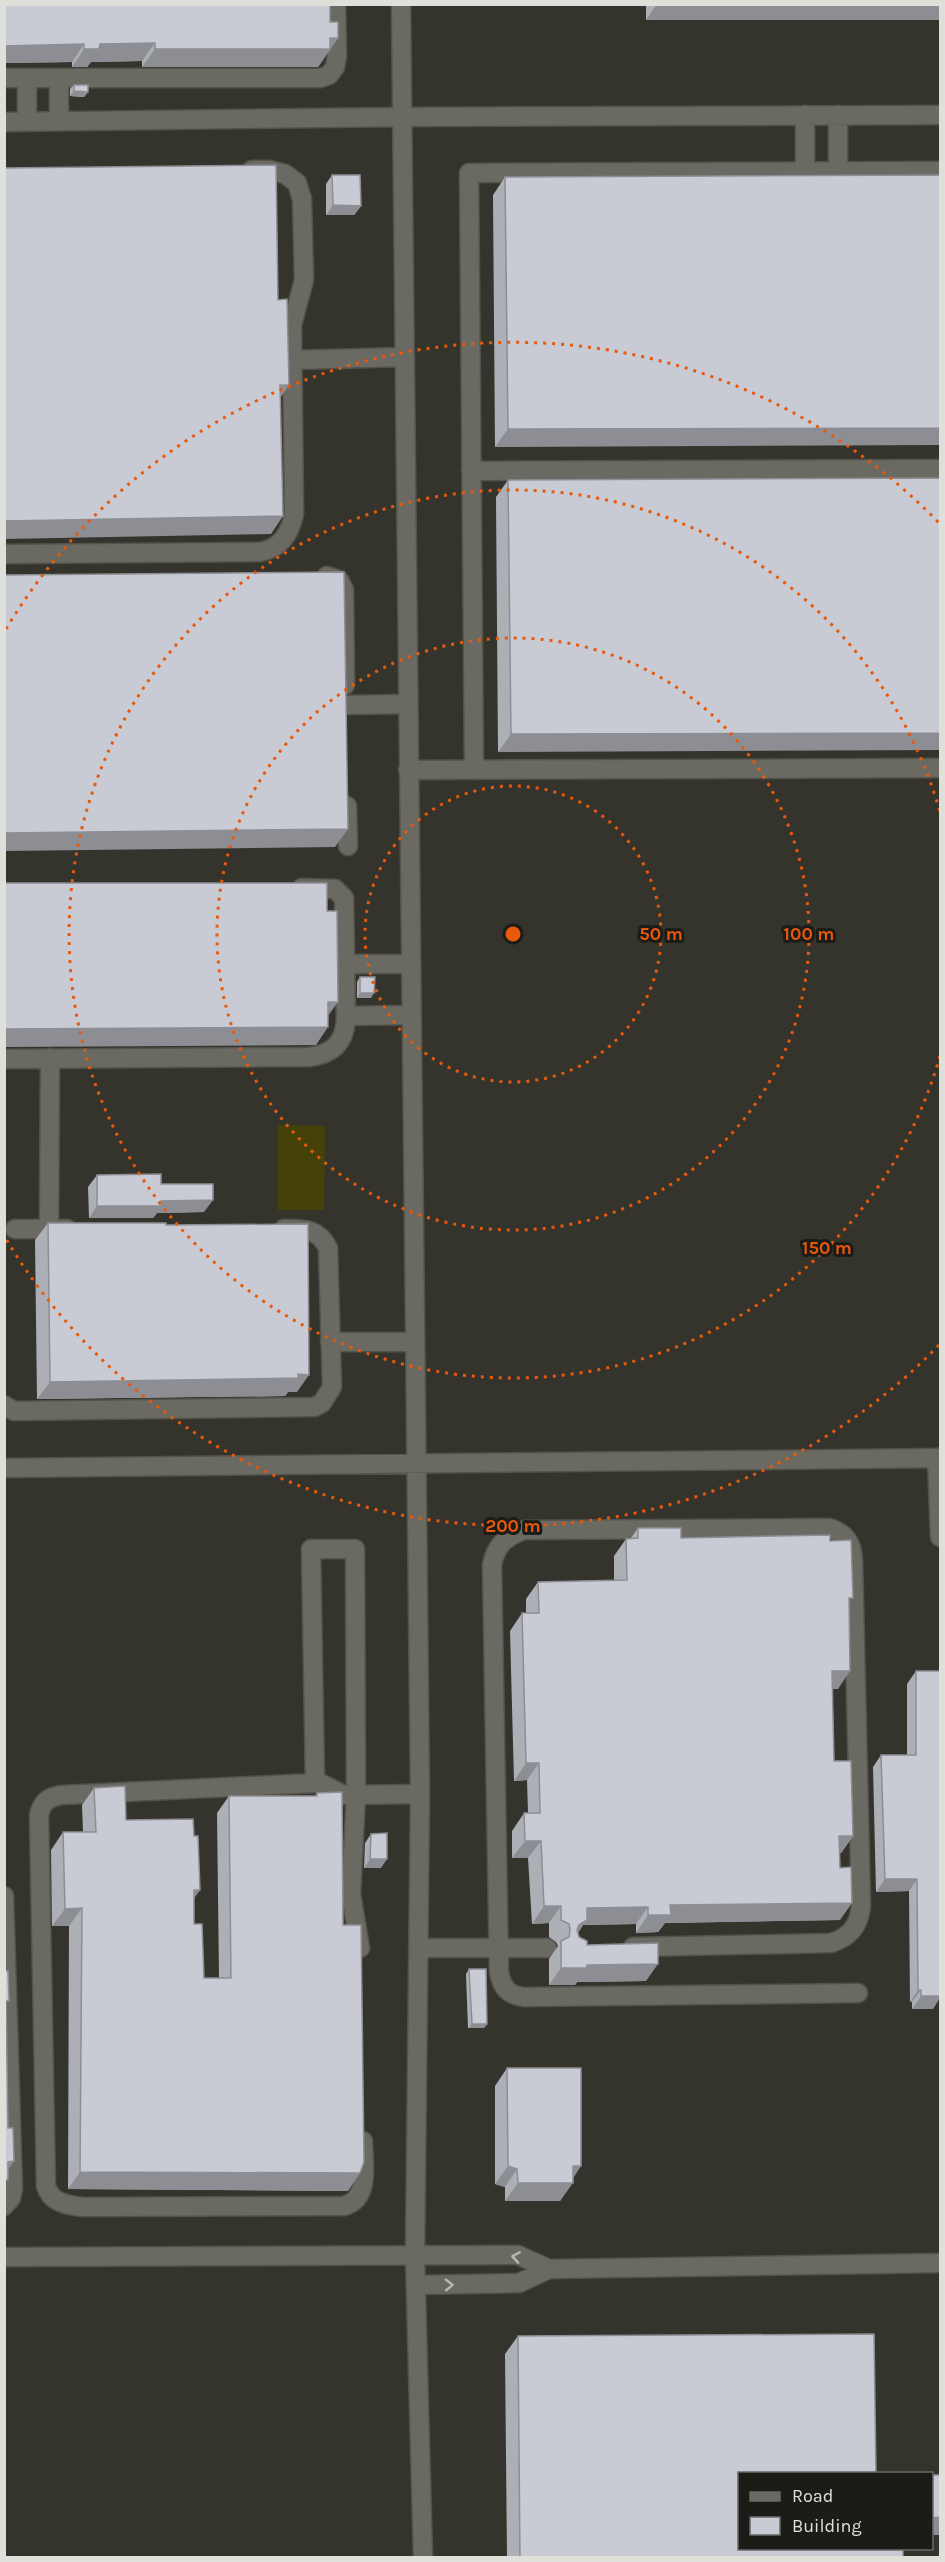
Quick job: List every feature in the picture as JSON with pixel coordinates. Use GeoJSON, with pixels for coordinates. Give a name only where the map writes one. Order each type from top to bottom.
{"type":"FeatureCollection","features":[{"type":"Feature","properties":{"kind":"street"},"geometry":{"type":"LineString","coordinates":[[4,78],[325,76],[333,72],[336,62],[336,4]]}},
{"type":"Feature","properties":{"kind":"street"},"geometry":{"type":"LineString","coordinates":[[402,4],[420,1794],[415,2257],[423,2558]]}},
{"type":"Feature","properties":{"kind":"street"},"geometry":{"type":"LineString","coordinates":[[27,78],[27,122]]}},
{"type":"Feature","properties":{"kind":"street"},"geometry":{"type":"LineString","coordinates":[[59,78],[59,122]]}},
{"type":"Feature","properties":{"kind":"street"},"geometry":{"type":"LineString","coordinates":[[805,115],[805,171]]}},
{"type":"Feature","properties":{"kind":"street"},"geometry":{"type":"LineString","coordinates":[[838,115],[838,171]]}},
{"type":"Feature","properties":{"kind":"street"},"geometry":{"type":"LineString","coordinates":[[4,122],[402,117],[940,115]]}},
{"type":"Feature","properties":{"kind":"street"},"geometry":{"type":"LineString","coordinates":[[4,554],[260,552],[277,546],[289,532],[294,514],[293,315],[305,270],[301,190],[292,178],[276,171],[234,171]]}},
{"type":"Feature","properties":{"kind":"street"},"geometry":{"type":"LineString","coordinates":[[474,770],[469,173],[940,171]]}},
{"type":"Feature","properties":{"kind":"street"},"geometry":{"type":"LineString","coordinates":[[292,360],[404,357]]}},
{"type":"Feature","properties":{"kind":"street"},"geometry":{"type":"LineString","coordinates":[[471,471],[940,469]]}},
{"type":"Feature","properties":{"kind":"street"},"geometry":{"type":"LineString","coordinates":[[307,576],[334,577],[339,580],[344,590],[346,728]]}},
{"type":"Feature","properties":{"kind":"street"},"geometry":{"type":"LineString","coordinates":[[346,705],[408,704]]}},
{"type":"Feature","properties":{"kind":"street"},"geometry":{"type":"LineString","coordinates":[[408,770],[940,768]]}},
{"type":"Feature","properties":{"kind":"street"},"geometry":{"type":"LineString","coordinates":[[347,787],[348,846]]}},
{"type":"Feature","properties":{"kind":"street"},"geometry":{"type":"LineString","coordinates":[[4,1059],[318,1056],[334,1050],[346,1029],[345,904],[340,892],[327,887],[279,888]]}},
{"type":"Feature","properties":{"kind":"street"},"geometry":{"type":"LineString","coordinates":[[346,964],[411,964]]}},
{"type":"Feature","properties":{"kind":"street"},"geometry":{"type":"LineString","coordinates":[[346,1016],[411,1015]]}},
{"type":"Feature","properties":{"kind":"street"},"geometry":{"type":"LineString","coordinates":[[49,1229],[50,1058]]}},
{"type":"Feature","properties":{"kind":"street"},"geometry":{"type":"LineString","coordinates":[[15,1229],[84,1229]]}},
{"type":"Feature","properties":{"kind":"street"},"geometry":{"type":"LineString","coordinates":[[4,1405],[14,1411],[314,1407],[322,1403],[332,1387],[328,1248],[323,1239],[314,1231],[270,1229]]}},
{"type":"Feature","properties":{"kind":"street"},"geometry":{"type":"LineString","coordinates":[[330,1342],[415,1342]]}},
{"type":"Feature","properties":{"kind":"street"},"geometry":{"type":"LineString","coordinates":[[4,1468],[939,1458],[940,1535]]}},
{"type":"Feature","properties":{"kind":"street"},"geometry":{"type":"LineString","coordinates":[[611,1947],[831,1942],[842,1939],[857,1925],[861,1906],[853,1560],[850,1544],[842,1533],[822,1527],[524,1530],[504,1539],[498,1547],[492,1565],[499,1947],[502,1986],[510,1994],[524,1997],[858,1993]]}},
{"type":"Feature","properties":{"kind":"street"},"geometry":{"type":"LineString","coordinates":[[315,1783],[311,1549],[355,1549],[356,1795],[351,1894],[360,1940],[360,1964]]}},
{"type":"Feature","properties":{"kind":"street"},"geometry":{"type":"LineString","coordinates":[[362,2120],[363,2187],[354,2201],[344,2206],[83,2207],[59,2202],[48,2193],[46,2186],[39,1815],[44,1802],[54,1796],[62,1795],[315,1783],[327,1786],[338,1794],[420,1794]]}},
{"type":"Feature","properties":{"kind":"street"},"geometry":{"type":"LineString","coordinates":[[4,1896],[13,2189],[11,2198],[4,2206]]}},
{"type":"Feature","properties":{"kind":"street"},"geometry":{"type":"LineString","coordinates":[[419,1948],[547,1948]]}},
{"type":"Feature","properties":{"kind":"street"},"geometry":{"type":"LineString","coordinates":[[4,2257],[518,2255],[549,2269]]}},
{"type":"Feature","properties":{"kind":"street"},"geometry":{"type":"LineString","coordinates":[[416,2285],[519,2283],[549,2269],[940,2263]]}},
{"type":"Feature","properties":{"kind":"shaded area"},"geometry":{"type":"Polygon","coordinates":[[[278,1125],[325,1126],[324,1210],[278,1210],[278,1125]]]}},
{"type":"Feature","properties":{"kind":"building"},"geometry":{"type":"Polygon","coordinates":[[[4,4],[330,4],[330,22],[338,22],[338,38],[330,38],[330,49],[155,49],[155,43],[100,44],[99,49],[84,49],[84,44],[4,46],[4,4]]]}},
{"type":"Feature","properties":{"kind":"building"},"geometry":{"type":"Polygon","coordinates":[[[74,85],[88,85],[88,92],[74,91],[74,85]]]}},
{"type":"Feature","properties":{"kind":"building"},"geometry":{"type":"Polygon","coordinates":[[[276,165],[278,300],[287,299],[289,385],[280,385],[283,516],[4,521],[4,168],[276,165]]]}},
{"type":"Feature","properties":{"kind":"building"},"geometry":{"type":"Polygon","coordinates":[[[332,175],[360,175],[361,206],[333,205],[332,175]]]}},
{"type":"Feature","properties":{"kind":"building"},"geometry":{"type":"Polygon","coordinates":[[[940,175],[940,428],[508,429],[505,177],[940,175]]]}},
{"type":"Feature","properties":{"kind":"building"},"geometry":{"type":"Polygon","coordinates":[[[940,478],[940,733],[511,734],[508,480],[940,478]]]}},
{"type":"Feature","properties":{"kind":"building"},"geometry":{"type":"Polygon","coordinates":[[[344,572],[348,829],[4,833],[4,575],[344,572]]]}},
{"type":"Feature","properties":{"kind":"building"},"geometry":{"type":"Polygon","coordinates":[[[4,883],[327,883],[327,911],[337,911],[338,1002],[328,1002],[328,1027],[4,1029],[4,883]]]}},
{"type":"Feature","properties":{"kind":"building"},"geometry":{"type":"Polygon","coordinates":[[[360,977],[375,977],[374,993],[360,993],[360,977]]]}},
{"type":"Feature","properties":{"kind":"building"},"geometry":{"type":"Polygon","coordinates":[[[161,1174],[161,1184],[213,1184],[213,1200],[161,1201],[161,1206],[97,1206],[97,1175],[161,1174]]]}},
{"type":"Feature","properties":{"kind":"building"},"geometry":{"type":"Polygon","coordinates":[[[48,1223],[308,1224],[309,1375],[298,1374],[298,1378],[50,1382],[48,1223]]]}},
{"type":"Feature","properties":{"kind":"building"},"geometry":{"type":"Polygon","coordinates":[[[638,1528],[681,1528],[681,1538],[830,1535],[830,1541],[851,1540],[853,1598],[849,1598],[850,1671],[832,1671],[834,1761],[851,1761],[853,1836],[839,1836],[840,1868],[851,1867],[852,1903],[670,1905],[671,1915],[648,1915],[648,1907],[587,1908],[587,1920],[579,1925],[577,1930],[579,1937],[587,1941],[587,1945],[658,1943],[658,1964],[587,1965],[587,1968],[561,1968],[561,1941],[569,1937],[569,1924],[561,1920],[561,1906],[544,1906],[541,1841],[525,1841],[524,1813],[540,1813],[539,1763],[526,1763],[522,1613],[539,1613],[538,1582],[627,1580],[626,1539],[638,1538],[638,1528]]]}},
{"type":"Feature","properties":{"kind":"building"},"geometry":{"type":"Polygon","coordinates":[[[916,1671],[940,1671],[940,1996],[921,1996],[921,1990],[918,1990],[917,1879],[885,1879],[881,1755],[916,1755],[916,1671]]]}},
{"type":"Feature","properties":{"kind":"building"},"geometry":{"type":"Polygon","coordinates":[[[125,1786],[126,1820],[193,1819],[194,1836],[198,1836],[200,1890],[194,1890],[194,1924],[202,1924],[204,1978],[231,1978],[229,1796],[317,1796],[317,1793],[342,1792],[343,1925],[361,1925],[364,2162],[360,2173],[80,2172],[82,1908],[65,1909],[63,1832],[96,1832],[94,1788],[125,1786]]]}},
{"type":"Feature","properties":{"kind":"building"},"geometry":{"type":"Polygon","coordinates":[[[387,1833],[387,1859],[370,1859],[371,1834],[387,1833]]]}},
{"type":"Feature","properties":{"kind":"building"},"geometry":{"type":"Polygon","coordinates":[[[4,1905],[5,1971],[8,1971],[9,2001],[6,2001],[8,2128],[13,2128],[14,2161],[8,2162],[8,2180],[4,2180],[4,1905]]]}},
{"type":"Feature","properties":{"kind":"building"},"geometry":{"type":"Polygon","coordinates":[[[469,1969],[486,1969],[487,2024],[472,2024],[469,1969]]]}},
{"type":"Feature","properties":{"kind":"building"},"geometry":{"type":"Polygon","coordinates":[[[507,2068],[581,2068],[581,2166],[573,2166],[573,2183],[518,2183],[517,2169],[508,2166],[507,2068]]]}},
{"type":"Feature","properties":{"kind":"building"},"geometry":{"type":"Polygon","coordinates":[[[874,2334],[876,2472],[738,2472],[738,2550],[903,2550],[903,2558],[520,2558],[518,2336],[874,2334]]]}},
{"type":"Feature","properties":{"kind":"building"},"geometry":{"type":"Polygon","coordinates":[[[933,2475],[940,2475],[940,2517],[933,2518],[933,2475]]]}}]}
